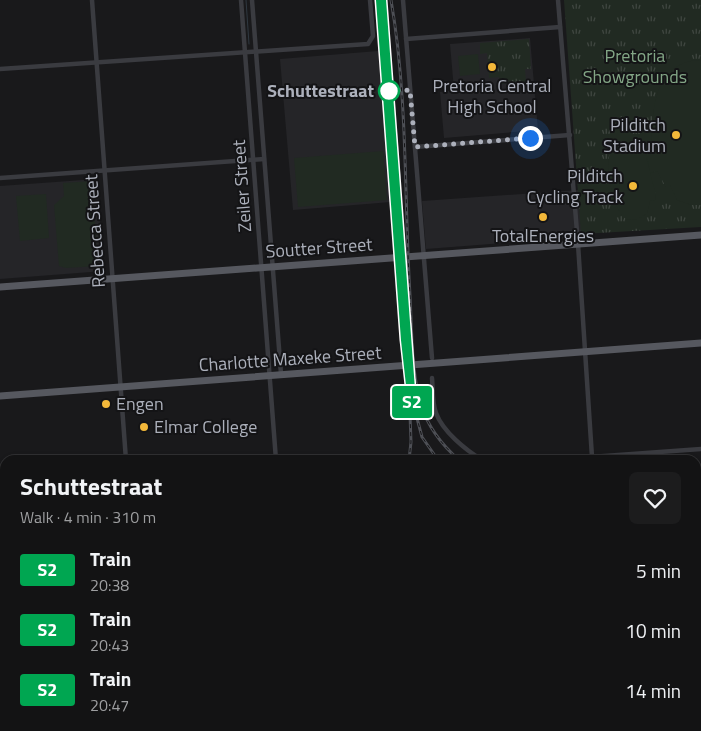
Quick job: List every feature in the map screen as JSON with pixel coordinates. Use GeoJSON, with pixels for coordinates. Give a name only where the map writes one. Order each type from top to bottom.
{"type":"FeatureCollection","features":[{"type":"Feature","properties":{"kind":"main road","name":"Soutter Street"},"geometry":{"type":"LineString","coordinates":[[0,287],[701,235]]}},
{"type":"Feature","properties":{"kind":"main road","name":"Charlotte Maxeke Street"},"geometry":{"type":"LineString","coordinates":[[0,396],[701,343]]}},
{"type":"Feature","properties":{"kind":"street","name":"Rebecca Street"},"geometry":{"type":"LineString","coordinates":[[92,0],[126,455]]}},
{"type":"Feature","properties":{"kind":"street","name":"Zeiler Street"},"geometry":{"type":"LineString","coordinates":[[241,0],[276,455]]}},
{"type":"Feature","properties":{"kind":"street","name":"Zeiler Street"},"geometry":{"type":"LineString","coordinates":[[252,0],[281,374]]}},
{"type":"Feature","properties":{"kind":"street"},"geometry":{"type":"LineString","coordinates":[[0,69],[368,44],[373,36],[370,0]]}},
{"type":"Feature","properties":{"kind":"street"},"geometry":{"type":"LineString","coordinates":[[403,0],[432,358]]}},
{"type":"Feature","properties":{"kind":"street"},"geometry":{"type":"LineString","coordinates":[[558,0],[570,135],[592,455]]}},
{"type":"Feature","properties":{"kind":"street"},"geometry":{"type":"LineString","coordinates":[[406,39],[560,27]]}},
{"type":"Feature","properties":{"kind":"street"},"geometry":{"type":"LineString","coordinates":[[415,147],[570,135]]}},
{"type":"Feature","properties":{"kind":"street"},"geometry":{"type":"LineString","coordinates":[[0,178],[264,159]]}},
{"type":"Feature","properties":{"kind":"street"},"geometry":{"type":"LineString","coordinates":[[432,378],[436,414],[449,432],[476,455]]}},
{"type":"Feature","properties":{"kind":"street"},"geometry":{"type":"LineString","coordinates":[[608,455],[701,449]]}},
{"type":"Feature","properties":{"kind":"shaded area","name":"Pretoria Central High School"},"geometry":{"type":"Polygon","coordinates":[[[530,38],[538,130],[444,138],[440,92],[454,90],[450,44],[530,38]]]}},
{"type":"Feature","properties":{"kind":"shaded area"},"geometry":{"type":"Polygon","coordinates":[[[378,51],[391,202],[293,210],[280,59],[378,51]]]}},
{"type":"Feature","properties":{"kind":"shaded area"},"geometry":{"type":"Polygon","coordinates":[[[97,179],[104,271],[0,279],[0,186],[97,179]]]}},
{"type":"Feature","properties":{"kind":"shaded area"},"geometry":{"type":"Polygon","coordinates":[[[578,190],[582,237],[426,249],[422,201],[578,190]]]}},
{"type":"Feature","properties":{"kind":"green space","name":"Pretoria Showgrounds"},"geometry":{"type":"Polygon","coordinates":[[[564,0],[701,0],[701,227],[581,234],[564,0]]]}},
{"type":"Feature","properties":{"kind":"green space"},"geometry":{"type":"Polygon","coordinates":[[[529,39],[531,69],[525,69],[526,82],[500,84],[499,77],[489,78],[487,53],[480,54],[480,43],[529,39]]]}},
{"type":"Feature","properties":{"kind":"green space"},"geometry":{"type":"Polygon","coordinates":[[[478,54],[480,74],[460,76],[458,56],[478,54]]]}},
{"type":"Feature","properties":{"kind":"green space","name":"Pilditch Stadium"},"geometry":{"type":"Polygon","coordinates":[[[701,61],[701,205],[691,205],[677,200],[670,185],[666,187],[657,171],[650,173],[656,194],[655,200],[650,201],[647,213],[637,220],[626,219],[617,207],[611,188],[609,178],[610,153],[621,148],[635,149],[646,158],[650,171],[646,150],[652,149],[654,107],[663,81],[671,71],[683,64],[701,61]]]}},
{"type":"Feature","properties":{"kind":"green space"},"geometry":{"type":"Polygon","coordinates":[[[383,151],[387,200],[298,207],[294,158],[383,151]]]}},
{"type":"Feature","properties":{"kind":"green space"},"geometry":{"type":"Polygon","coordinates":[[[92,181],[98,266],[66,268],[59,266],[54,205],[64,196],[63,183],[92,181]]]}},
{"type":"Feature","properties":{"kind":"green space"},"geometry":{"type":"Polygon","coordinates":[[[46,194],[49,238],[20,241],[16,196],[46,194]]]}},
{"type":"Feature","properties":{"kind":"waterway"},"geometry":{"type":"LineString","coordinates":[[246,0],[249,44]]}},
{"type":"Feature","properties":{"kind":"railway"},"geometry":{"type":"LineString","coordinates":[[380,0],[381,20]]}},
{"type":"Feature","properties":{"kind":"railway"},"geometry":{"type":"LineString","coordinates":[[391,0],[403,110],[408,258],[415,378],[421,405],[428,421],[441,442],[454,455]]}},
{"type":"Feature","properties":{"kind":"railway"},"geometry":{"type":"LineString","coordinates":[[386,10],[399,177]]}},
{"type":"Feature","properties":{"kind":"railway"},"geometry":{"type":"LineString","coordinates":[[395,170],[399,224]]}},
{"type":"Feature","properties":{"kind":"railway"},"geometry":{"type":"LineString","coordinates":[[396,217],[409,388],[422,437],[435,455]]}},
{"type":"Feature","properties":{"kind":"railway"},"geometry":{"type":"LineString","coordinates":[[410,415],[410,455]]}},
{"type":"Feature","properties":{"kind":"train","name":"S2"},"geometry":{"type":"LineString","coordinates":[[380,0],[405,340],[412,403],[382,0]]}},
{"type":"Feature","properties":{"kind":"place","name":"Pretoria Central High School"},"geometry":{"type":"Point","coordinates":[492,67]}},
{"type":"Feature","properties":{"kind":"place","name":"Schuttestraat"},"geometry":{"type":"Point","coordinates":[389,91]}},
{"type":"Feature","properties":{"kind":"place","name":"Pilditch Stadium"},"geometry":{"type":"Point","coordinates":[676,135]}},
{"type":"Feature","properties":{"kind":"place","name":"Pilditch Cycling Track"},"geometry":{"type":"Point","coordinates":[633,186]}},
{"type":"Feature","properties":{"kind":"place","name":"TotalEnergies"},"geometry":{"type":"Point","coordinates":[543,217]}},
{"type":"Feature","properties":{"kind":"place","name":"Engen"},"geometry":{"type":"Point","coordinates":[106,404]}},
{"type":"Feature","properties":{"kind":"place","name":"Elmar College"},"geometry":{"type":"Point","coordinates":[144,427]}},
{"type":"Feature","properties":{"kind":"route"},"geometry":{"type":"LineString","coordinates":[[389,91],[410,90],[415,147],[530,138]]}}]}
